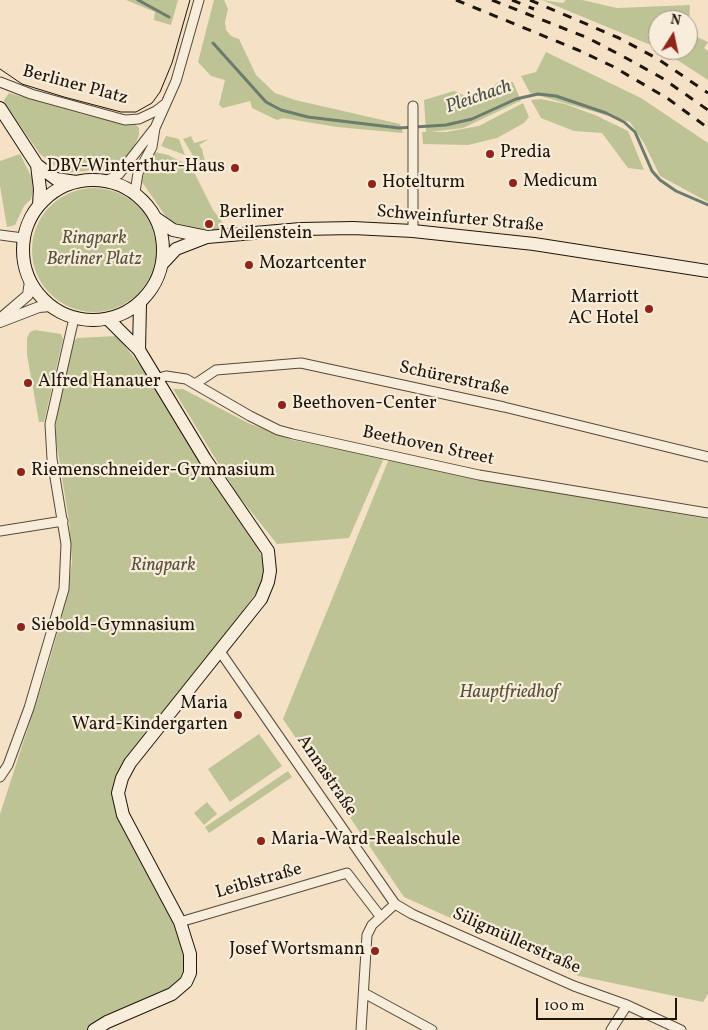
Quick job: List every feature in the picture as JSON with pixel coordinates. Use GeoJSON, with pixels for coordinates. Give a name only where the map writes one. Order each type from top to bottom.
{"type":"FeatureCollection","features":[{"type":"Feature","properties":{"kind":"main road"},"geometry":{"type":"LineString","coordinates":[[0,108],[37,164],[56,178],[76,182],[108,180],[136,192],[150,206],[163,244],[162,264],[156,282],[140,304],[122,315],[108,319],[90,320],[74,318],[51,306],[38,293],[30,281],[22,258],[23,238],[29,220],[39,205],[56,191],[76,182]]}},
{"type":"Feature","properties":{"kind":"main road"},"geometry":{"type":"LineString","coordinates":[[37,164],[40,189],[39,205]]}},
{"type":"Feature","properties":{"kind":"main road","name":"Schweinfurter Straße"},"geometry":{"type":"LineString","coordinates":[[156,219],[173,230],[207,237],[318,229],[413,231],[534,244],[708,271]]}},
{"type":"Feature","properties":{"kind":"main road","name":"Schweinfurter Straße"},"geometry":{"type":"LineString","coordinates":[[162,264],[176,249],[207,237]]}},
{"type":"Feature","properties":{"kind":"main road"},"geometry":{"type":"LineString","coordinates":[[139,350],[140,304]]}},
{"type":"Feature","properties":{"kind":"main road"},"geometry":{"type":"LineString","coordinates":[[95,1030],[107,1022],[172,994],[186,982],[191,959],[180,922],[123,815],[118,793],[122,778],[130,763],[261,599],[268,582],[268,551],[228,493],[155,379],[139,350],[108,319]]}},
{"type":"Feature","properties":{"kind":"street"},"geometry":{"type":"LineString","coordinates":[[136,192],[138,173],[152,147],[155,128],[167,102],[188,44],[199,0]]}},
{"type":"Feature","properties":{"kind":"street","name":"Berliner Platz"},"geometry":{"type":"LineString","coordinates":[[0,82],[31,94],[125,120],[139,120],[150,115],[167,102]]}},
{"type":"Feature","properties":{"kind":"street"},"geometry":{"type":"LineString","coordinates":[[413,106],[413,231]]}},
{"type":"Feature","properties":{"kind":"street"},"geometry":{"type":"LineString","coordinates":[[108,180],[119,174],[142,142],[155,128]]}},
{"type":"Feature","properties":{"kind":"street"},"geometry":{"type":"LineString","coordinates":[[0,236],[23,238]]}},
{"type":"Feature","properties":{"kind":"street"},"geometry":{"type":"LineString","coordinates":[[0,321],[28,296],[30,281]]}},
{"type":"Feature","properties":{"kind":"street"},"geometry":{"type":"LineString","coordinates":[[0,321],[39,307],[51,306]]}},
{"type":"Feature","properties":{"kind":"street"},"geometry":{"type":"LineString","coordinates":[[0,777],[11,758],[29,708],[64,590],[67,562],[63,521],[52,459],[50,424],[74,318]]}},
{"type":"Feature","properties":{"kind":"street","name":"Schürerstraße"},"geometry":{"type":"LineString","coordinates":[[195,384],[216,370],[301,363],[504,407],[708,457]]}},
{"type":"Feature","properties":{"kind":"street","name":"Beethoven Street"},"geometry":{"type":"LineString","coordinates":[[155,379],[166,376],[178,376],[250,416],[278,430],[293,434],[479,475],[708,513]]}},
{"type":"Feature","properties":{"kind":"street"},"geometry":{"type":"LineString","coordinates":[[0,531],[63,521]]}},
{"type":"Feature","properties":{"kind":"street","name":"Annastraße"},"geometry":{"type":"LineString","coordinates":[[219,650],[395,904]]}},
{"type":"Feature","properties":{"kind":"street","name":"Leiblstraße"},"geometry":{"type":"LineString","coordinates":[[180,922],[346,873],[380,916]]}},
{"type":"Feature","properties":{"kind":"street"},"geometry":{"type":"LineString","coordinates":[[361,1030],[367,935],[372,925],[380,916],[395,904]]}},
{"type":"Feature","properties":{"kind":"street","name":"Siligmüllerstraße"},"geometry":{"type":"LineString","coordinates":[[395,904],[412,914],[574,986],[627,1005],[681,1030]]}},
{"type":"Feature","properties":{"kind":"street"},"geometry":{"type":"LineString","coordinates":[[364,992],[432,1030]]}},
{"type":"Feature","properties":{"kind":"street"},"geometry":{"type":"LineString","coordinates":[[611,1030],[627,1005]]}},
{"type":"Feature","properties":{"kind":"green space"},"geometry":{"type":"Polygon","coordinates":[[[126,0],[178,0],[171,25],[154,20],[155,12],[126,0]]]}},
{"type":"Feature","properties":{"kind":"green space"},"geometry":{"type":"Polygon","coordinates":[[[214,0],[224,0],[228,9],[225,22],[226,30],[231,36],[239,39],[256,75],[275,93],[295,100],[400,124],[403,133],[337,127],[283,118],[277,120],[252,108],[250,101],[223,108],[219,105],[225,80],[211,76],[198,62],[214,0]]]}},
{"type":"Feature","properties":{"kind":"green space"},"geometry":{"type":"Polygon","coordinates":[[[542,0],[563,3],[566,0],[582,0],[617,8],[690,5],[690,10],[648,10],[648,44],[542,0]]]}},
{"type":"Feature","properties":{"kind":"green space"},"geometry":{"type":"Polygon","coordinates":[[[698,38],[708,42],[704,48],[708,51],[708,80],[677,60],[698,60],[698,38]]]}},
{"type":"Feature","properties":{"kind":"green space"},"geometry":{"type":"Polygon","coordinates":[[[546,52],[641,98],[708,143],[708,202],[660,176],[644,143],[630,122],[530,93],[521,76],[536,72],[546,52]]]}},
{"type":"Feature","properties":{"kind":"green space"},"geometry":{"type":"Polygon","coordinates":[[[513,82],[521,101],[463,128],[431,132],[446,132],[479,126],[523,103],[529,117],[524,123],[497,138],[468,145],[423,144],[422,132],[426,132],[424,100],[454,91],[475,100],[484,90],[488,92],[497,83],[513,82]]]}},
{"type":"Feature","properties":{"kind":"green space"},"geometry":{"type":"Polygon","coordinates":[[[9,93],[89,116],[135,124],[139,128],[139,135],[131,154],[116,169],[64,173],[40,154],[5,104],[4,100],[9,93]]]}},
{"type":"Feature","properties":{"kind":"green space"},"geometry":{"type":"Polygon","coordinates":[[[541,99],[565,104],[595,115],[628,131],[644,170],[628,168],[602,133],[574,131],[541,118],[531,100],[541,99]]]}},
{"type":"Feature","properties":{"kind":"green space"},"geometry":{"type":"Polygon","coordinates":[[[166,136],[179,139],[185,155],[161,146],[166,136]]]}},
{"type":"Feature","properties":{"kind":"green space"},"geometry":{"type":"Polygon","coordinates":[[[191,136],[194,143],[209,139],[199,145],[205,162],[198,164],[183,139],[191,136]]]}},
{"type":"Feature","properties":{"kind":"green space"},"geometry":{"type":"Polygon","coordinates":[[[155,152],[168,155],[184,163],[194,172],[213,210],[223,223],[223,231],[175,225],[169,221],[142,182],[145,167],[155,152]]]}},
{"type":"Feature","properties":{"kind":"green space"},"geometry":{"type":"Polygon","coordinates":[[[20,154],[32,178],[33,191],[31,199],[24,206],[15,225],[7,227],[0,186],[0,161],[20,154]]]}},
{"type":"Feature","properties":{"kind":"green space","name":"Ringpark Berliner Platz"},"geometry":{"type":"Polygon","coordinates":[[[94,188],[118,192],[138,206],[152,226],[156,250],[152,274],[138,294],[118,308],[94,312],[70,308],[50,294],[36,274],[32,250],[36,226],[50,206],[70,192],[94,188]]]}},
{"type":"Feature","properties":{"kind":"green space"},"geometry":{"type":"Polygon","coordinates":[[[35,330],[61,334],[63,339],[44,422],[39,422],[27,355],[27,338],[30,332],[35,330]]]}},
{"type":"Feature","properties":{"kind":"green space","name":"Ringpark"},"geometry":{"type":"Polygon","coordinates":[[[117,336],[142,368],[225,495],[258,547],[265,567],[261,586],[130,764],[118,793],[182,936],[189,963],[183,982],[89,1030],[0,1030],[0,814],[48,666],[67,597],[72,562],[69,521],[55,434],[58,399],[72,343],[77,338],[117,336]]]}},
{"type":"Feature","properties":{"kind":"green space"},"geometry":{"type":"Polygon","coordinates":[[[173,389],[183,389],[248,423],[292,440],[384,458],[349,538],[277,544],[237,494],[173,389]]]}},
{"type":"Feature","properties":{"kind":"green space","name":"Hauptfriedhof"},"geometry":{"type":"Polygon","coordinates":[[[389,459],[528,488],[708,519],[708,994],[703,1002],[579,976],[404,897],[283,719],[389,459]]]}},
{"type":"Feature","properties":{"kind":"green space"},"geometry":{"type":"Polygon","coordinates":[[[259,734],[282,766],[230,802],[208,769],[259,734]]]}},
{"type":"Feature","properties":{"kind":"green space"},"geometry":{"type":"Polygon","coordinates":[[[288,771],[292,777],[209,833],[205,827],[288,771]]]}},
{"type":"Feature","properties":{"kind":"green space"},"geometry":{"type":"Polygon","coordinates":[[[207,802],[217,814],[204,825],[194,813],[207,802]]]}},
{"type":"Feature","properties":{"kind":"waterway","name":"Pleichach"},"geometry":{"type":"LineString","coordinates":[[138,0],[169,17]]}},
{"type":"Feature","properties":{"kind":"waterway","name":"Pleichach"},"geometry":{"type":"LineString","coordinates":[[213,43],[266,102],[281,110],[308,117],[399,128],[446,125],[472,119],[516,99],[538,94],[556,96],[606,113],[624,122],[635,132],[652,171],[660,180],[676,191],[708,205]]}},
{"type":"Feature","properties":{"kind":"tram line"},"geometry":{"type":"LineString","coordinates":[[0,69],[22,84],[121,112],[136,112],[152,103],[160,92],[172,63],[190,0]]}},
{"type":"Feature","properties":{"kind":"railway"},"geometry":{"type":"LineString","coordinates":[[456,0],[612,66],[667,98],[708,128]]}},
{"type":"Feature","properties":{"kind":"railway"},"geometry":{"type":"LineString","coordinates":[[492,0],[588,38],[662,78],[708,110]]}},
{"type":"Feature","properties":{"kind":"railway"},"geometry":{"type":"LineString","coordinates":[[512,0],[534,9]]}},
{"type":"Feature","properties":{"kind":"railway"},"geometry":{"type":"LineString","coordinates":[[530,0],[619,38],[658,59],[708,93]]}},
{"type":"Feature","properties":{"kind":"place","name":"Predia"},"geometry":{"type":"Point","coordinates":[490,154]}},
{"type":"Feature","properties":{"kind":"place","name":"DBV-Winterthur-Haus"},"geometry":{"type":"Point","coordinates":[235,168]}},
{"type":"Feature","properties":{"kind":"place","name":"Medicum"},"geometry":{"type":"Point","coordinates":[513,183]}},
{"type":"Feature","properties":{"kind":"place","name":"Hotelturm"},"geometry":{"type":"Point","coordinates":[372,184]}},
{"type":"Feature","properties":{"kind":"place","name":"Berliner Meilenstein"},"geometry":{"type":"Point","coordinates":[209,224]}},
{"type":"Feature","properties":{"kind":"place","name":"Mozartcenter"},"geometry":{"type":"Point","coordinates":[249,265]}},
{"type":"Feature","properties":{"kind":"place","name":"Marriott AC Hotel"},"geometry":{"type":"Point","coordinates":[649,309]}},
{"type":"Feature","properties":{"kind":"place","name":"Alfred Hanauer"},"geometry":{"type":"Point","coordinates":[28,383]}},
{"type":"Feature","properties":{"kind":"place","name":"Beethoven-Center"},"geometry":{"type":"Point","coordinates":[282,405]}},
{"type":"Feature","properties":{"kind":"place","name":"Riemenschneider-Gymnasium"},"geometry":{"type":"Point","coordinates":[21,472]}},
{"type":"Feature","properties":{"kind":"place","name":"Siebold-Gymnasium"},"geometry":{"type":"Point","coordinates":[21,627]}},
{"type":"Feature","properties":{"kind":"place","name":"Maria Ward-Kindergarten"},"geometry":{"type":"Point","coordinates":[238,715]}},
{"type":"Feature","properties":{"kind":"place","name":"Maria-Ward-Realschule"},"geometry":{"type":"Point","coordinates":[261,841]}},
{"type":"Feature","properties":{"kind":"place","name":"Josef Wortsmann"},"geometry":{"type":"Point","coordinates":[375,951]}}]}
